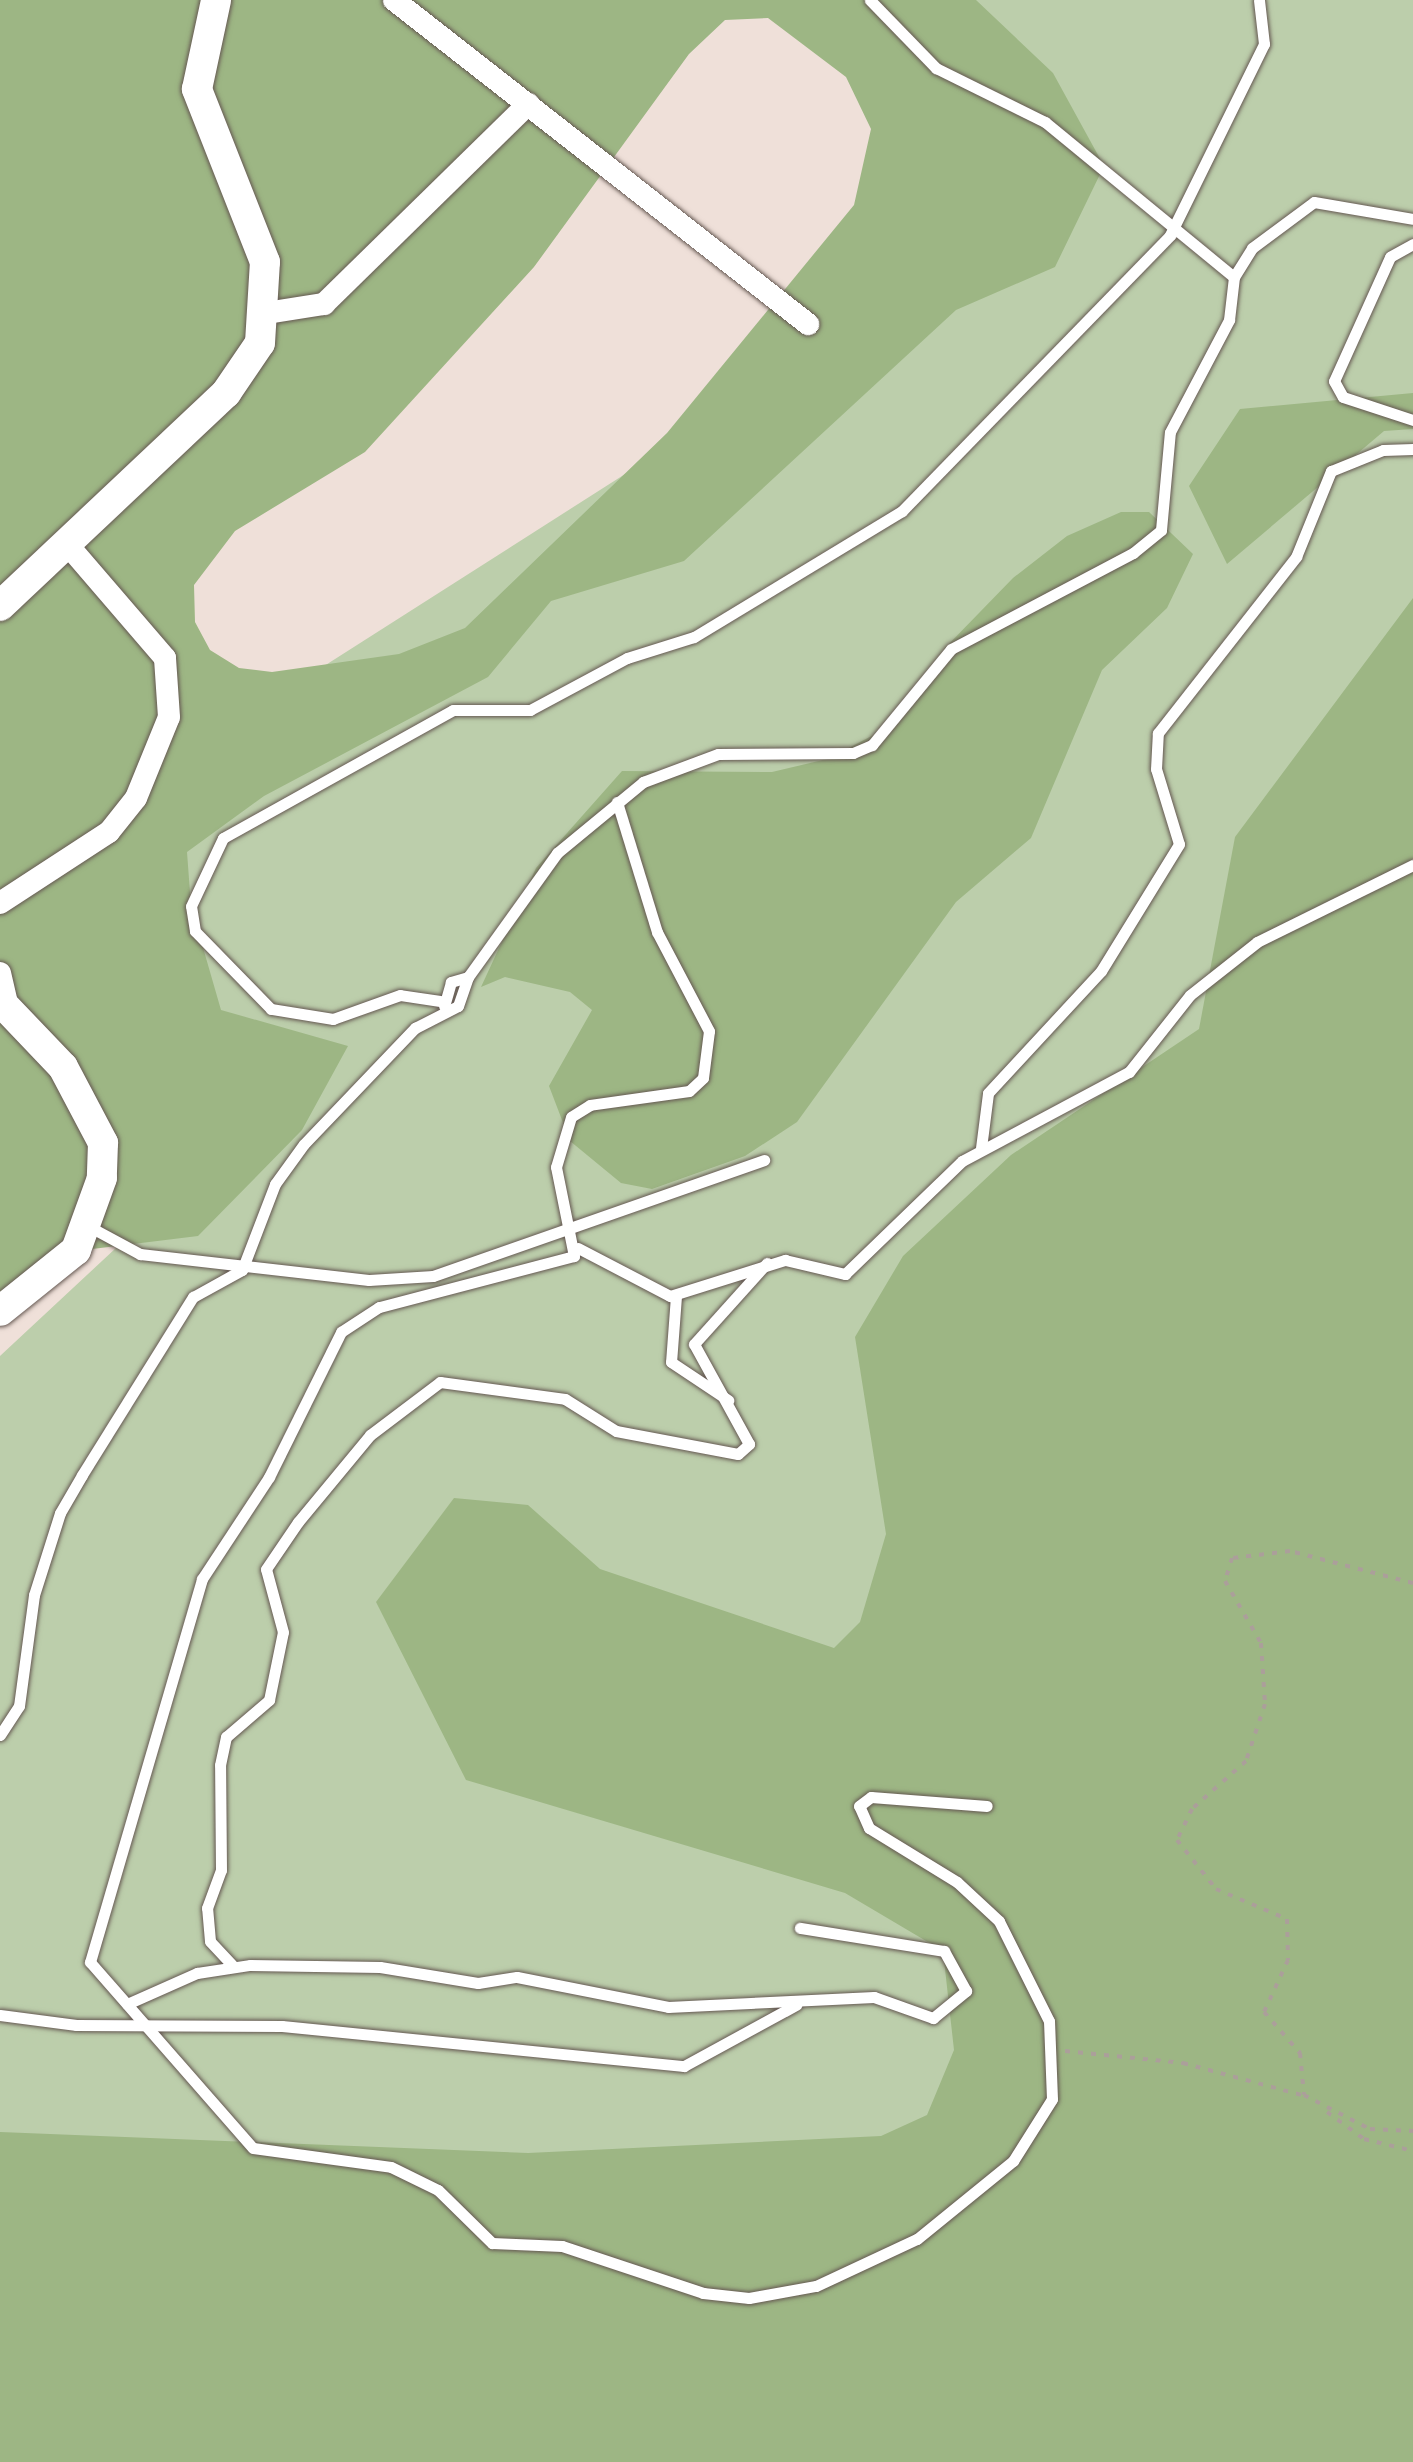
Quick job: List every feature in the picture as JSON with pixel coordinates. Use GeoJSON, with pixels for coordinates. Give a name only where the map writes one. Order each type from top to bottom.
{"type":"FeatureCollection","features":[{"type":"Feature","properties":{"kind":"street"},"geometry":{"type":"LineString","coordinates":[[0,606],[226,394],[248,366],[267,313],[265,262],[198,89],[204,27],[216,0]]}},
{"type":"Feature","properties":{"kind":"street"},"geometry":{"type":"LineString","coordinates":[[394,0],[808,324]]}},
{"type":"Feature","properties":{"kind":"street"},"geometry":{"type":"LineString","coordinates":[[267,313],[324,304],[528,104]]}},
{"type":"Feature","properties":{"kind":"street"},"geometry":{"type":"LineString","coordinates":[[0,902],[108,832],[136,798],[169,717],[164,658],[67,544]]}},
{"type":"Feature","properties":{"kind":"street"},"geometry":{"type":"LineString","coordinates":[[0,973],[4,1006],[62,1067],[97,1127],[102,1178],[90,1227],[49,1278],[0,1310]]}},
{"type":"Feature","properties":{"kind":"lane"},"geometry":{"type":"LineString","coordinates":[[870,0],[936,68],[1046,122],[1234,277]]}},
{"type":"Feature","properties":{"kind":"lane"},"geometry":{"type":"LineString","coordinates":[[1259,0],[1264,44],[1175,225],[923,492],[822,565],[694,637],[628,658],[530,710],[453,710],[223,838],[191,906],[195,931],[272,1009],[333,1019],[400,995],[442,1003],[462,1001],[468,976],[556,853],[617,802],[701,758],[852,754],[872,744],[952,650],[1161,530],[1170,432],[1230,320],[1234,277],[1271,228],[1314,202],[1413,220]]}},
{"type":"Feature","properties":{"kind":"lane"},"geometry":{"type":"LineString","coordinates":[[1413,244],[1390,257],[1334,381],[1343,397],[1413,420]]}},
{"type":"Feature","properties":{"kind":"lane"},"geometry":{"type":"LineString","coordinates":[[982,1148],[988,1094],[1101,971],[1179,844],[1156,769],[1158,733],[1296,557],[1331,471],[1383,450],[1413,449]]}},
{"type":"Feature","properties":{"kind":"lane"},"geometry":{"type":"LineString","coordinates":[[617,802],[657,932],[699,1002],[709,1054],[689,1091],[590,1105],[570,1117],[556,1168],[578,1248],[676,1296],[767,1263],[856,1269],[982,1148],[1130,1072],[1190,996],[1257,942],[1413,865]]}},
{"type":"Feature","properties":{"kind":"lane"},"geometry":{"type":"LineString","coordinates":[[0,1735],[18,1706],[34,1595],[60,1514],[193,1298],[245,1263],[275,1184],[304,1144],[442,1003],[451,982],[468,976]]}},
{"type":"Feature","properties":{"kind":"lane"},"geometry":{"type":"LineString","coordinates":[[90,1227],[140,1254],[369,1280],[433,1276],[764,1160]]}},
{"type":"Feature","properties":{"kind":"lane"},"geometry":{"type":"LineString","coordinates":[[578,1248],[502,1281],[379,1308],[341,1332],[269,1476],[202,1579],[130,1850],[91,1947],[98,1975],[148,2024],[239,2136],[265,2154],[391,2166],[438,2190],[492,2243],[562,2246],[703,2293],[750,2298],[861,2268],[967,2205],[1035,2134],[1052,2100],[1056,2051],[1033,1976],[999,1921],[957,1882],[869,1828],[859,1806],[871,1798],[987,1806]]}},
{"type":"Feature","properties":{"kind":"lane"},"geometry":{"type":"LineString","coordinates":[[234,1968],[210,1941],[207,1908],[221,1870],[215,1841],[226,1738],[269,1700],[281,1644],[266,1570],[360,1446],[424,1389],[466,1381],[565,1399],[616,1431],[738,1454],[749,1444],[694,1344],[767,1263]]}},
{"type":"Feature","properties":{"kind":"lane"},"geometry":{"type":"LineString","coordinates":[[676,1296],[672,1362],[728,1400]]}},
{"type":"Feature","properties":{"kind":"lane"},"geometry":{"type":"LineString","coordinates":[[127,2004],[234,1968],[356,1966],[478,1983],[517,1976],[668,2007],[874,1997],[933,2018],[966,1991],[944,1951],[800,1928]]}},
{"type":"Feature","properties":{"kind":"lane"},"geometry":{"type":"LineString","coordinates":[[0,2014],[148,2024],[282,2026],[684,2066],[806,1998]]}},
{"type":"Feature","properties":{"kind":"path"},"geometry":{"type":"LineString","coordinates":[[1306,2096],[1300,2053],[1264,2012],[1288,1960],[1287,1918],[1216,1889],[1178,1850],[1192,1809],[1246,1761],[1265,1704],[1261,1643],[1224,1569],[1260,1549],[1290,1550],[1413,1583]]}},
{"type":"Feature","properties":{"kind":"path"},"geometry":{"type":"LineString","coordinates":[[1056,2051],[1183,2063],[1306,2096],[1364,2138],[1413,2150]]}},
{"type":"Feature","properties":{"kind":"path"},"geometry":{"type":"LineString","coordinates":[[1315,2103],[1370,2129],[1413,2131]]}},
{"type":"Feature","properties":{"kind":"green space"},"geometry":{"type":"Polygon","coordinates":[[[0,0],[976,0],[1053,73],[1104,166],[1055,267],[956,310],[684,561],[551,601],[488,677],[264,796],[187,852],[191,906],[221,1010],[348,1046],[302,1130],[198,1236],[76,1251],[0,1293],[0,0]],[[768,18],[725,20],[689,54],[534,267],[365,452],[235,531],[194,585],[195,622],[210,650],[239,668],[272,672],[399,654],[465,628],[667,433],[854,205],[871,129],[846,77],[768,18]]]}},
{"type":"Feature","properties":{"kind":"green space"},"geometry":{"type":"Polygon","coordinates":[[[798,0],[1413,0],[1413,758],[1051,1811],[927,2324],[0,2162],[0,1356],[146,1220],[91,880],[277,696],[680,439],[989,134],[798,0]]]}},
{"type":"Feature","properties":{"kind":"green space"},"geometry":{"type":"Polygon","coordinates":[[[1413,393],[1413,429],[1384,431],[1227,564],[1189,486],[1240,409],[1413,393]]]}},
{"type":"Feature","properties":{"kind":"green space"},"geometry":{"type":"Polygon","coordinates":[[[1121,512],[1149,512],[1193,554],[1167,608],[1102,670],[1031,838],[956,902],[797,1122],[745,1156],[652,1189],[621,1183],[570,1141],[549,1086],[592,1010],[570,992],[505,977],[481,987],[536,868],[622,771],[772,772],[827,759],[893,725],[945,648],[1013,578],[1067,536],[1121,512]]]}},
{"type":"Feature","properties":{"kind":"green space"},"geometry":{"type":"Polygon","coordinates":[[[1413,598],[1413,2462],[0,2462],[0,2132],[528,2153],[881,2136],[927,2115],[954,2050],[943,1951],[845,1893],[466,1780],[376,1602],[454,1498],[528,1505],[600,1569],[834,1648],[860,1622],[886,1534],[855,1337],[903,1256],[1011,1155],[1199,1029],[1235,837],[1413,598]]]}}]}
